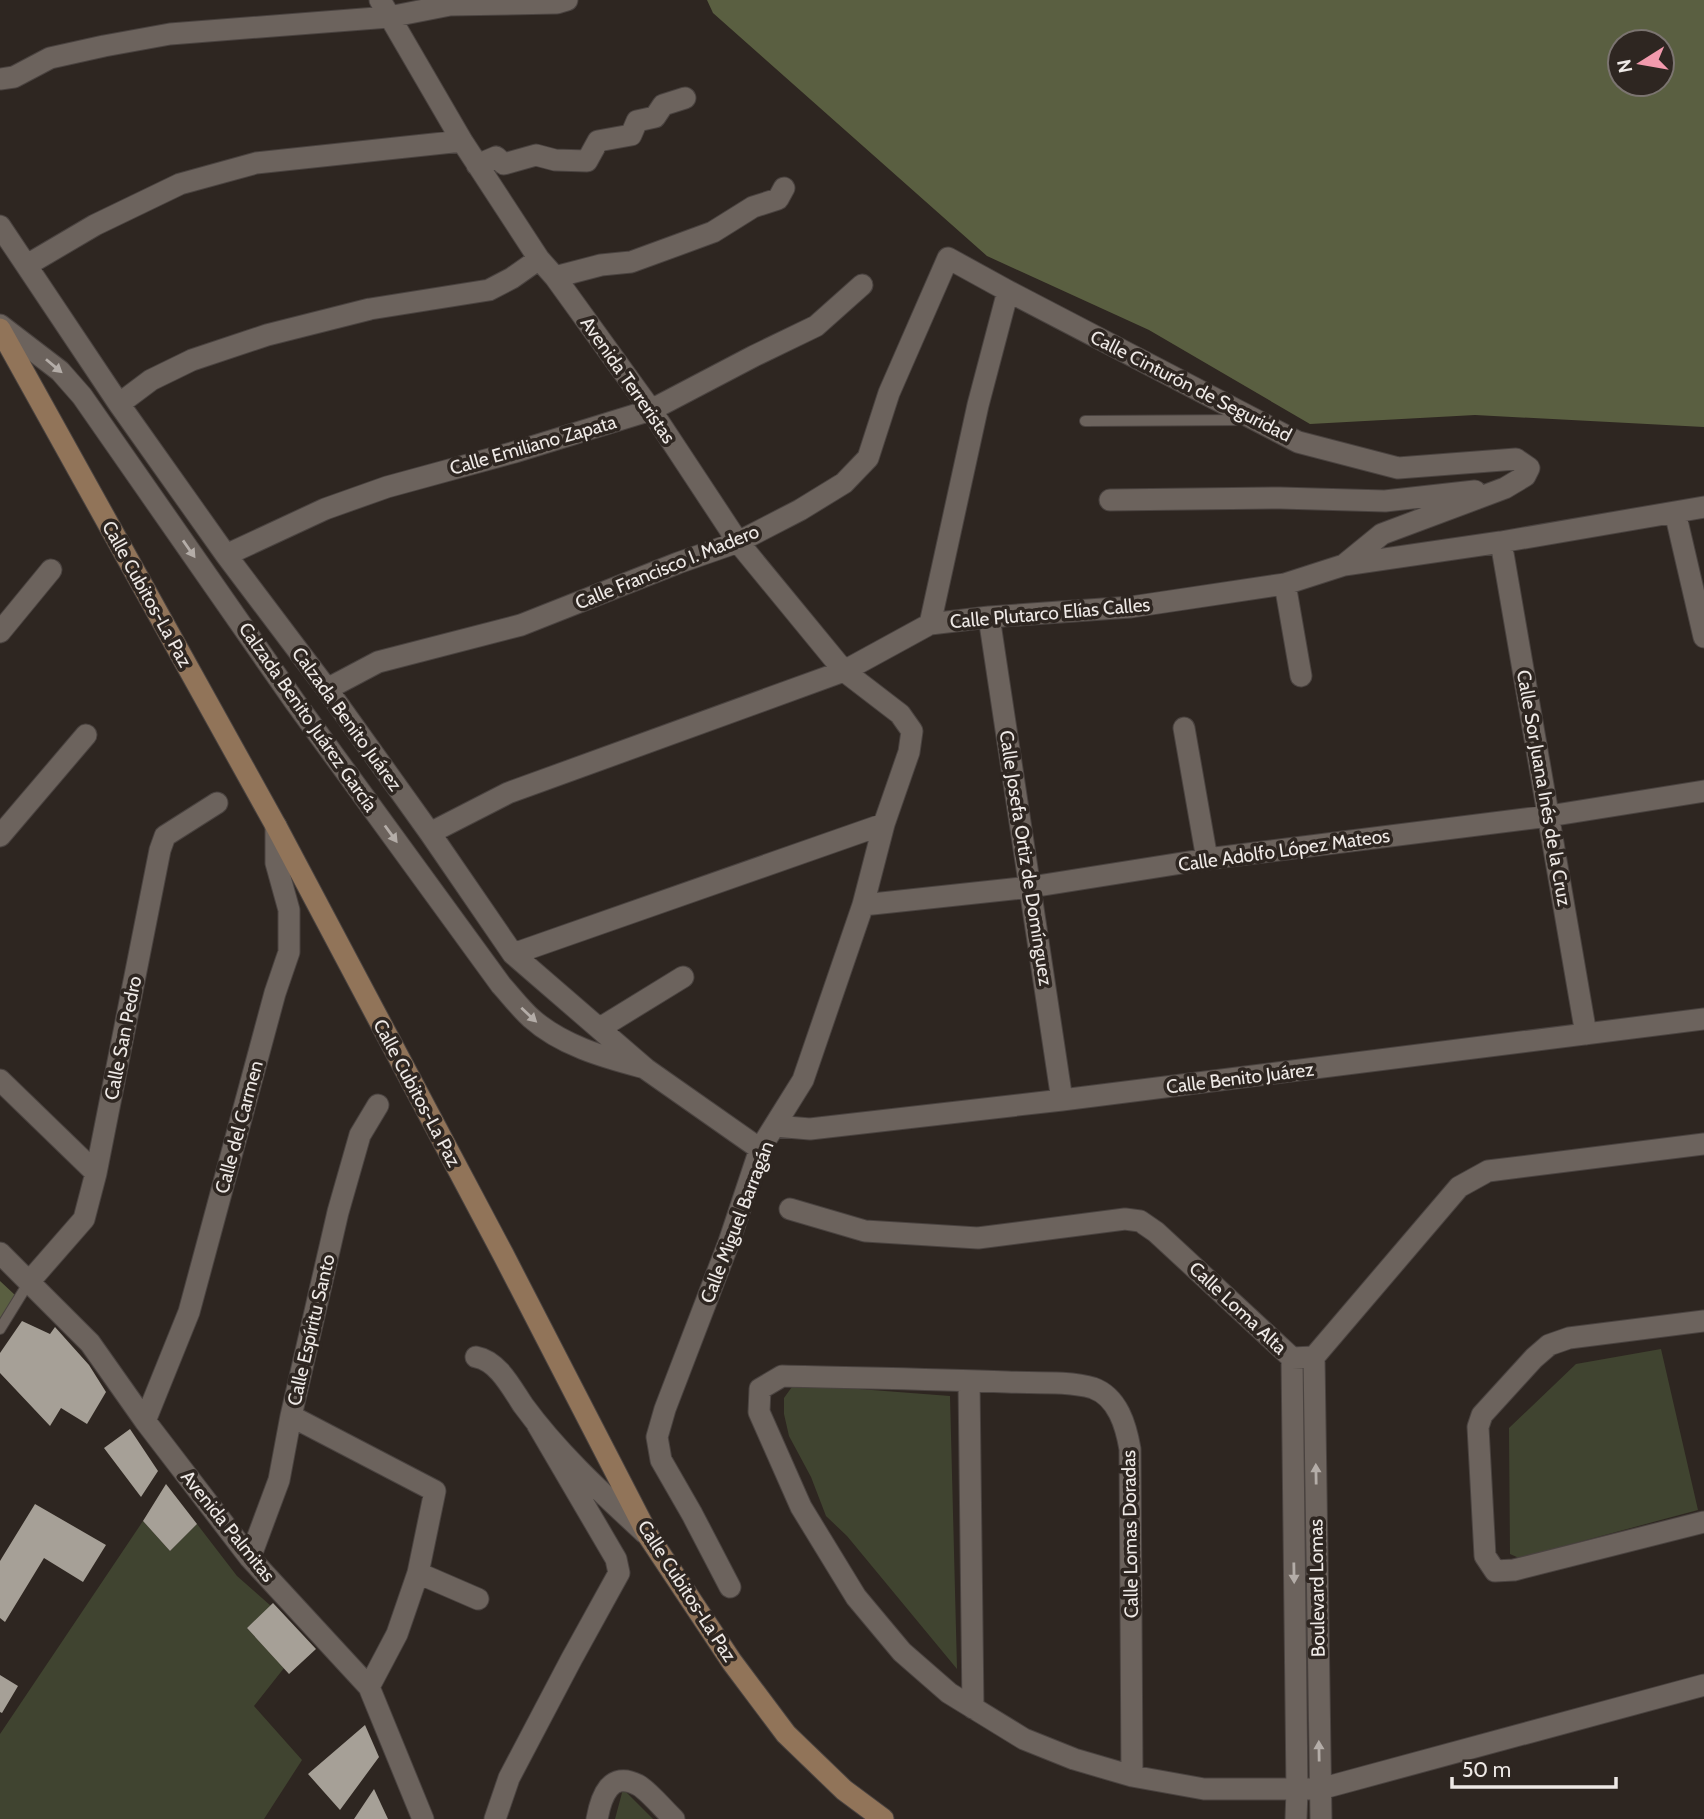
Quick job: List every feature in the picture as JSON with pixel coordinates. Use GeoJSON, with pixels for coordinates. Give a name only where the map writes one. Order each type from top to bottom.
{"type":"FeatureCollection","features":[{"type":"Feature","properties":{"kind":"main road","name":"Calle Cubitos-La Paz"},"geometry":{"type":"LineString","coordinates":[[0,327],[276,826],[649,1536],[732,1662],[786,1734],[844,1790],[883,1819]]}},
{"type":"Feature","properties":{"kind":"street"},"geometry":{"type":"LineString","coordinates":[[0,79],[14,77],[50,58],[170,34],[384,8],[557,3],[567,0]]}},
{"type":"Feature","properties":{"kind":"street","name":"Avenida Terreristas"},"geometry":{"type":"LineString","coordinates":[[384,8],[461,141],[539,259],[555,277],[651,411],[738,542],[844,671],[901,714],[912,732]]}},
{"type":"Feature","properties":{"kind":"street"},"geometry":{"type":"LineString","coordinates":[[477,165],[496,157],[503,164],[536,155],[555,160],[587,161],[598,141],[631,135],[637,121],[655,117],[663,105],[685,99]]}},
{"type":"Feature","properties":{"kind":"street"},"geometry":{"type":"LineString","coordinates":[[27,265],[95,225],[180,184],[256,163],[461,141]]}},
{"type":"Feature","properties":{"kind":"street"},"geometry":{"type":"LineString","coordinates":[[555,277],[601,265],[631,262],[713,232],[753,207],[778,199],[785,188]]}},
{"type":"Feature","properties":{"kind":"street","name":"Calzada Benito Juárez"},"geometry":{"type":"LineString","coordinates":[[0,226],[119,404],[226,555],[430,832],[513,954],[646,1069],[760,1149]]}},
{"type":"Feature","properties":{"kind":"street","name":"Calle Cinturón de Seguridad"},"geometry":{"type":"LineString","coordinates":[[948,258],[1298,442],[1398,468],[1516,459],[1529,468],[1525,476],[1505,488]]}},
{"type":"Feature","properties":{"kind":"street","name":"Calle Francisco I. Madero"},"geometry":{"type":"LineString","coordinates":[[327,690],[378,662],[521,625],[738,542],[800,510],[844,483],[868,458],[889,393],[948,258]]}},
{"type":"Feature","properties":{"kind":"street"},"geometry":{"type":"LineString","coordinates":[[119,404],[151,380],[192,360],[267,335],[370,309],[489,290],[539,259]]}},
{"type":"Feature","properties":{"kind":"street","name":"Calle Emiliano Zapata"},"geometry":{"type":"LineString","coordinates":[[226,555],[325,509],[387,487],[651,411],[816,326],[862,285]]}},
{"type":"Feature","properties":{"kind":"street"},"geometry":{"type":"LineString","coordinates":[[930,624],[978,405],[1008,291]]}},
{"type":"Feature","properties":{"kind":"street","name":"Calzada Benito Juárez García"},"geometry":{"type":"LineString","coordinates":[[0,327],[60,371],[82,396],[295,702],[500,985],[532,1019],[562,1039],[604,1057],[646,1069]]}},
{"type":"Feature","properties":{"kind":"street"},"geometry":{"type":"LineString","coordinates":[[1110,500],[1280,498],[1385,501],[1505,488]]}},
{"type":"Feature","properties":{"kind":"street"},"geometry":{"type":"LineString","coordinates":[[1344,565],[1382,534],[1505,488]]}},
{"type":"Feature","properties":{"kind":"street","name":"Calle Plutarco Elías Calles"},"geometry":{"type":"LineString","coordinates":[[430,832],[508,793],[844,671],[930,624],[1131,607],[1285,584],[1344,565],[1501,542],[1704,507]]}},
{"type":"Feature","properties":{"kind":"street"},"geometry":{"type":"LineString","coordinates":[[1675,512],[1704,637]]}},
{"type":"Feature","properties":{"kind":"street","name":"Calle Sor Juana Inés de la Cruz"},"geometry":{"type":"LineString","coordinates":[[1501,542],[1586,1034]]}},
{"type":"Feature","properties":{"kind":"street"},"geometry":{"type":"LineString","coordinates":[[0,632],[51,570]]}},
{"type":"Feature","properties":{"kind":"street"},"geometry":{"type":"LineString","coordinates":[[1285,584],[1301,676]]}},
{"type":"Feature","properties":{"kind":"street","name":"Calle Josefa Ortiz de Domínguez"},"geometry":{"type":"LineString","coordinates":[[989,617],[1062,1100]]}},
{"type":"Feature","properties":{"kind":"street"},"geometry":{"type":"LineString","coordinates":[[1184,728],[1207,859]]}},
{"type":"Feature","properties":{"kind":"street","name":"Calle Miguel Barragán"},"geometry":{"type":"LineString","coordinates":[[730,1587],[661,1460],[657,1437],[665,1409],[729,1242],[760,1149],[803,1080],[863,905],[884,824],[909,752],[912,732]]}},
{"type":"Feature","properties":{"kind":"street"},"geometry":{"type":"LineString","coordinates":[[0,836],[86,736]]}},
{"type":"Feature","properties":{"kind":"street","name":"Calle Adolfo López Mateos"},"geometry":{"type":"LineString","coordinates":[[863,905],[1031,887],[1207,859],[1549,816],[1704,791]]}},
{"type":"Feature","properties":{"kind":"street","name":"Calle San Pedro"},"geometry":{"type":"LineString","coordinates":[[29,1282],[84,1219],[96,1173],[164,836],[216,803]]}},
{"type":"Feature","properties":{"kind":"street"},"geometry":{"type":"LineString","coordinates":[[513,954],[884,824]]}},
{"type":"Feature","properties":{"kind":"street","name":"Calle del Carmen"},"geometry":{"type":"LineString","coordinates":[[145,1421],[189,1312],[275,993],[289,952],[289,910],[276,863],[276,826]]}},
{"type":"Feature","properties":{"kind":"street"},"geometry":{"type":"LineString","coordinates":[[600,1028],[682,977]]}},
{"type":"Feature","properties":{"kind":"street","name":"Calle Benito Juárez"},"geometry":{"type":"LineString","coordinates":[[775,1126],[810,1129],[1062,1100],[1704,1019]]}},
{"type":"Feature","properties":{"kind":"street"},"geometry":{"type":"LineString","coordinates":[[0,1080],[96,1173]]}},
{"type":"Feature","properties":{"kind":"street","name":"Calle Espíritu Santo"},"geometry":{"type":"LineString","coordinates":[[250,1558],[279,1480],[338,1212],[360,1135],[378,1105]]}},
{"type":"Feature","properties":{"kind":"street","name":"Calle Loma Alta"},"geometry":{"type":"LineString","coordinates":[[790,1209],[865,1231],[978,1238],[1125,1219],[1140,1221],[1156,1232],[1292,1357],[1314,1357],[1459,1187],[1488,1171],[1704,1144]]}},
{"type":"Feature","properties":{"kind":"street","name":"Avenida Palmitas"},"geometry":{"type":"LineString","coordinates":[[0,1253],[90,1343],[145,1421],[250,1558],[369,1687],[423,1819]]}},
{"type":"Feature","properties":{"kind":"street"},"geometry":{"type":"LineString","coordinates":[[1704,1321],[1569,1338],[1549,1345],[1482,1415],[1479,1427],[1485,1556],[1495,1571],[1514,1570],[1704,1522]]}},
{"type":"Feature","properties":{"kind":"street"},"geometry":{"type":"LineString","coordinates":[[476,1357],[485,1358],[500,1371],[537,1424],[615,1559],[619,1573],[509,1778],[495,1819]]}},
{"type":"Feature","properties":{"kind":"street","name":"Boulevard Lomas"},"geometry":{"type":"LineString","coordinates":[[1292,1357],[1296,1819]]}},
{"type":"Feature","properties":{"kind":"street","name":"Boulevard Lomas"},"geometry":{"type":"LineString","coordinates":[[1314,1357],[1321,1819]]}},
{"type":"Feature","properties":{"kind":"street","name":"Calle Lomas Doradas"},"geometry":{"type":"LineString","coordinates":[[973,1708],[949,1693],[902,1652],[856,1597],[801,1507],[759,1412],[760,1389],[782,1376],[1073,1385],[1094,1389],[1112,1403],[1125,1425],[1130,1449],[1132,1776]]}},
{"type":"Feature","properties":{"kind":"street"},"geometry":{"type":"LineString","coordinates":[[969,1381],[973,1708],[1024,1739],[1074,1759],[1132,1776],[1204,1789],[1320,1789],[1704,1685]]}},
{"type":"Feature","properties":{"kind":"street"},"geometry":{"type":"LineString","coordinates":[[291,1416],[435,1491],[418,1573],[397,1634],[369,1687]]}},
{"type":"Feature","properties":{"kind":"street"},"geometry":{"type":"LineString","coordinates":[[537,1424],[590,1482],[649,1536]]}},
{"type":"Feature","properties":{"kind":"street"},"geometry":{"type":"LineString","coordinates":[[418,1573],[478,1599]]}},
{"type":"Feature","properties":{"kind":"street"},"geometry":{"type":"LineString","coordinates":[[597,1819],[601,1801],[616,1781],[639,1785],[674,1819]]}},
{"type":"Feature","properties":{"kind":"lane"},"geometry":{"type":"LineString","coordinates":[[1085,421],[1256,419]]}},
{"type":"Feature","properties":{"kind":"lane"},"geometry":{"type":"LineString","coordinates":[[0,1329],[29,1282]]}},
{"type":"Feature","properties":{"kind":"green space"},"geometry":{"type":"Polygon","coordinates":[[[707,0],[1704,0],[1704,427],[1475,415],[1310,424],[1149,330],[987,256],[713,13],[707,0]]]}},
{"type":"Feature","properties":{"kind":"green space"},"geometry":{"type":"Polygon","coordinates":[[[0,1281],[15,1295],[0,1319],[0,1281]]]}},
{"type":"Feature","properties":{"kind":"green space"},"geometry":{"type":"Polygon","coordinates":[[[1661,1349],[1698,1510],[1519,1558],[1510,1554],[1509,1428],[1576,1364],[1661,1349]]]}},
{"type":"Feature","properties":{"kind":"green space"},"geometry":{"type":"Polygon","coordinates":[[[794,1384],[950,1396],[957,1669],[847,1536],[826,1516],[811,1477],[789,1436],[784,1398],[794,1384]]]}},
{"type":"Feature","properties":{"kind":"green space"},"geometry":{"type":"Polygon","coordinates":[[[143,1521],[170,1551],[197,1524],[237,1576],[271,1606],[247,1628],[284,1668],[254,1706],[302,1760],[264,1819],[0,1819],[0,1734],[143,1521]]]}},
{"type":"Feature","properties":{"kind":"green space"},"geometry":{"type":"Polygon","coordinates":[[[623,1789],[653,1819],[615,1819],[623,1789]]]}},
{"type":"Feature","properties":{"kind":"building"},"geometry":{"type":"Polygon","coordinates":[[[22,1321],[50,1334],[55,1327],[89,1365],[106,1392],[87,1424],[61,1408],[50,1426],[0,1373],[0,1353],[22,1321]]]}},
{"type":"Feature","properties":{"kind":"building"},"geometry":{"type":"Polygon","coordinates":[[[130,1429],[158,1471],[141,1497],[104,1448],[130,1429]]]}},
{"type":"Feature","properties":{"kind":"building"},"geometry":{"type":"Polygon","coordinates":[[[166,1484],[197,1524],[170,1551],[143,1521],[166,1484]]]}},
{"type":"Feature","properties":{"kind":"building"},"geometry":{"type":"Polygon","coordinates":[[[35,1504],[106,1545],[83,1582],[44,1558],[5,1622],[0,1618],[0,1561],[35,1504]]]}},
{"type":"Feature","properties":{"kind":"building"},"geometry":{"type":"Polygon","coordinates":[[[273,1603],[316,1649],[289,1674],[247,1628],[273,1603]]]}},
{"type":"Feature","properties":{"kind":"building"},"geometry":{"type":"Polygon","coordinates":[[[0,1675],[18,1686],[2,1713],[0,1712],[0,1675]]]}},
{"type":"Feature","properties":{"kind":"building"},"geometry":{"type":"Polygon","coordinates":[[[365,1725],[379,1757],[340,1810],[308,1774],[365,1725]]]}},
{"type":"Feature","properties":{"kind":"building"},"geometry":{"type":"Polygon","coordinates":[[[374,1789],[388,1819],[354,1819],[374,1789]]]}}]}
